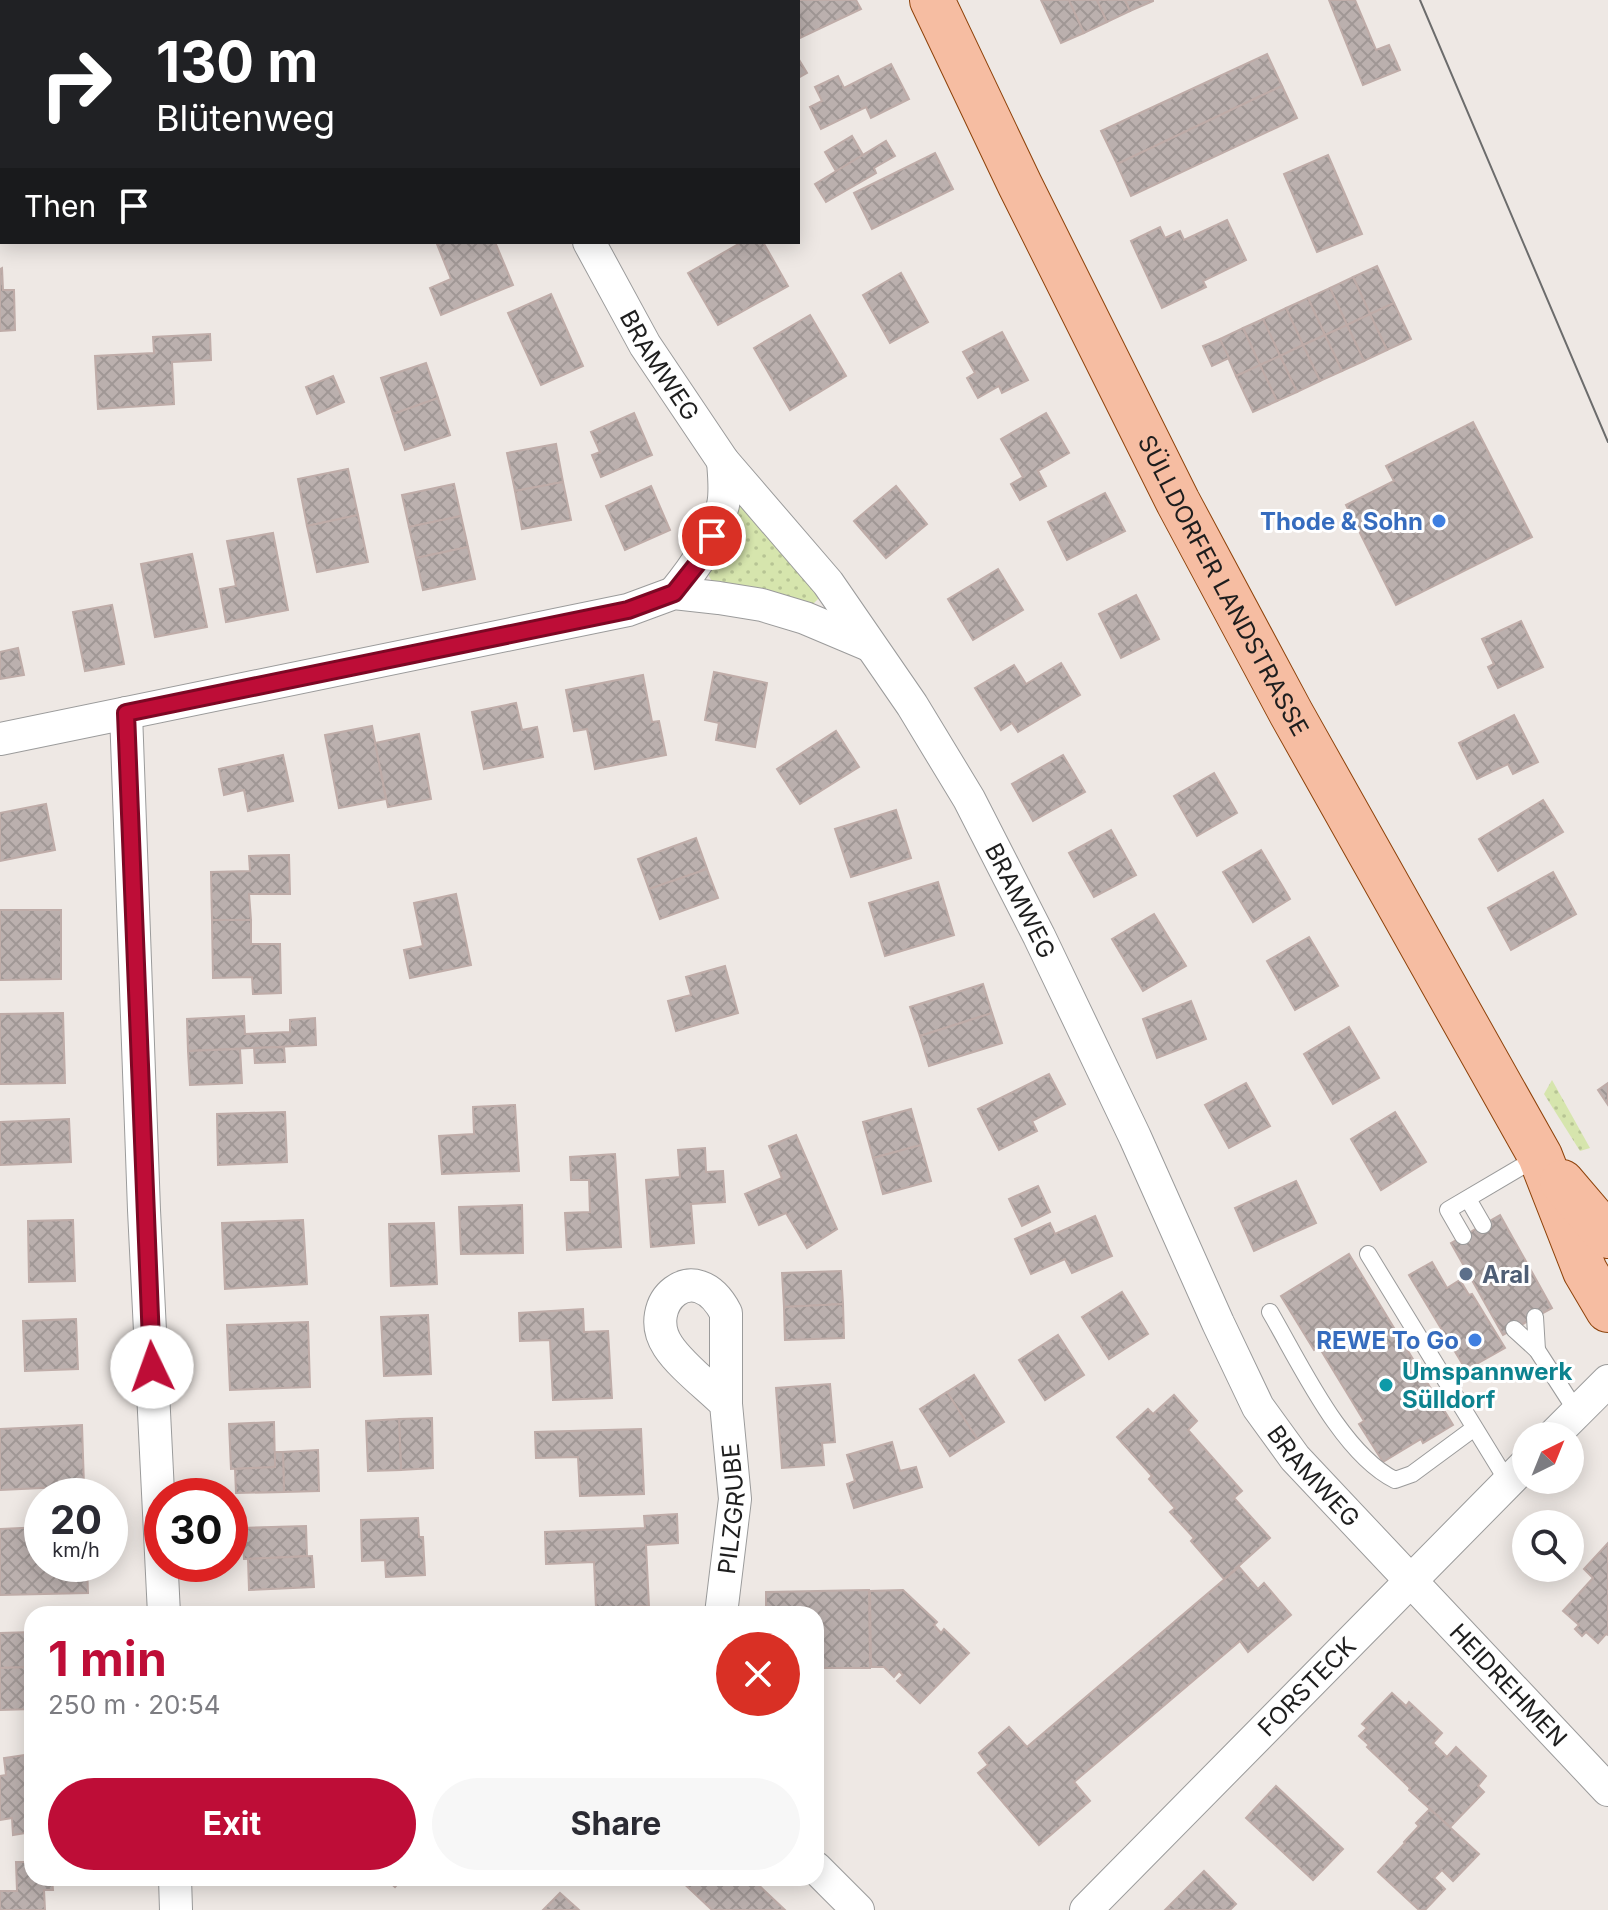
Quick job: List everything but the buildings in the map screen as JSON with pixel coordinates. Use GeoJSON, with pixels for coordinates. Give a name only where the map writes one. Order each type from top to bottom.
{"type":"FeatureCollection","features":[{"type":"Feature","properties":{"kind":"main road","name":"SÜLLDORFER LANDSTRASSE"},"geometry":{"type":"LineString","coordinates":[[932,0],[1178,502],[1299,726],[1540,1156],[1585,1271],[1608,1310]]}},
{"type":"Feature","properties":{"kind":"main road","name":"SÜLLDORFER LANDSTRASSE"},"geometry":{"type":"LineString","coordinates":[[1540,1156],[1608,1236]]}},
{"type":"Feature","properties":{"kind":"street","name":"BRAMWEG"},"geometry":{"type":"LineString","coordinates":[[590,244],[645,345],[723,461],[828,583],[912,705],[976,813],[1135,1137],[1258,1407],[1295,1458],[1409,1582]]}},
{"type":"Feature","properties":{"kind":"street"},"geometry":{"type":"LineString","coordinates":[[674,593],[697,564],[712,536],[724,503],[723,461]]}},
{"type":"Feature","properties":{"kind":"street"},"geometry":{"type":"LineString","coordinates":[[0,739],[628,610],[674,593],[762,605],[805,618],[869,645]]}},
{"type":"Feature","properties":{"kind":"street"},"geometry":{"type":"LineString","coordinates":[[126,713],[144,1210],[164,1606]]}},
{"type":"Feature","properties":{"kind":"street"},"geometry":{"type":"LineString","coordinates":[[1567,1422],[1608,1381]]}},
{"type":"Feature","properties":{"kind":"street","name":"PILZGRUBE"},"geometry":{"type":"LineString","coordinates":[[722,1606],[735,1499],[726,1404]]}},
{"type":"Feature","properties":{"kind":"street","name":"FORSTECK"},"geometry":{"type":"LineString","coordinates":[[1086,1910],[1512,1478]]}},
{"type":"Feature","properties":{"kind":"street","name":"HEIDREHMEN"},"geometry":{"type":"LineString","coordinates":[[1409,1582],[1608,1790]]}},
{"type":"Feature","properties":{"kind":"street"},"geometry":{"type":"LineString","coordinates":[[824,1876],[858,1910]]}},
{"type":"Feature","properties":{"kind":"street"},"geometry":{"type":"LineString","coordinates":[[175,1886],[176,1910]]}},
{"type":"Feature","properties":{"kind":"lane"},"geometry":{"type":"LineString","coordinates":[[1463,1236],[1448,1210],[1540,1156]]}},
{"type":"Feature","properties":{"kind":"lane"},"geometry":{"type":"LineString","coordinates":[[1468,1199],[1483,1225]]}},
{"type":"Feature","properties":{"kind":"lane"},"geometry":{"type":"LineString","coordinates":[[1368,1254],[1473,1429],[1512,1468]]}},
{"type":"Feature","properties":{"kind":"lane"},"geometry":{"type":"LineString","coordinates":[[1270,1312],[1323,1403],[1355,1449],[1378,1472],[1395,1480],[1412,1474],[1473,1429]]}},
{"type":"Feature","properties":{"kind":"lane"},"geometry":{"type":"LineString","coordinates":[[1535,1317],[1537,1350]]}},
{"type":"Feature","properties":{"kind":"lane"},"geometry":{"type":"LineString","coordinates":[[1514,1329],[1537,1350],[1577,1412]]}},
{"type":"Feature","properties":{"kind":"green space"},"geometry":{"type":"Polygon","coordinates":[[[740,505],[820,597],[812,605],[718,585],[711,580],[708,574],[735,507],[740,505]]]}},
{"type":"Feature","properties":{"kind":"green space"},"geometry":{"type":"Polygon","coordinates":[[[1552,1080],[1590,1148],[1580,1151],[1544,1094],[1552,1080]]]}},
{"type":"Feature","properties":{"kind":"tram line"},"geometry":{"type":"LineString","coordinates":[[1420,0],[1608,442]]}},
{"type":"Feature","properties":{"kind":"place","name":"Thode & Sohn"},"geometry":{"type":"Point","coordinates":[1439,521]}},
{"type":"Feature","properties":{"kind":"place","name":"Aral"},"geometry":{"type":"Point","coordinates":[1466,1274]}},
{"type":"Feature","properties":{"kind":"place","name":"REWE To Go"},"geometry":{"type":"Point","coordinates":[1475,1340]}},
{"type":"Feature","properties":{"kind":"place","name":"Umspannwerk Sülldorf"},"geometry":{"type":"Point","coordinates":[1386,1385]}},
{"type":"Feature","properties":{"kind":"route"},"geometry":{"type":"LineString","coordinates":[[152,1367],[126,713],[628,610],[674,593],[697,564],[712,536]]}}]}
